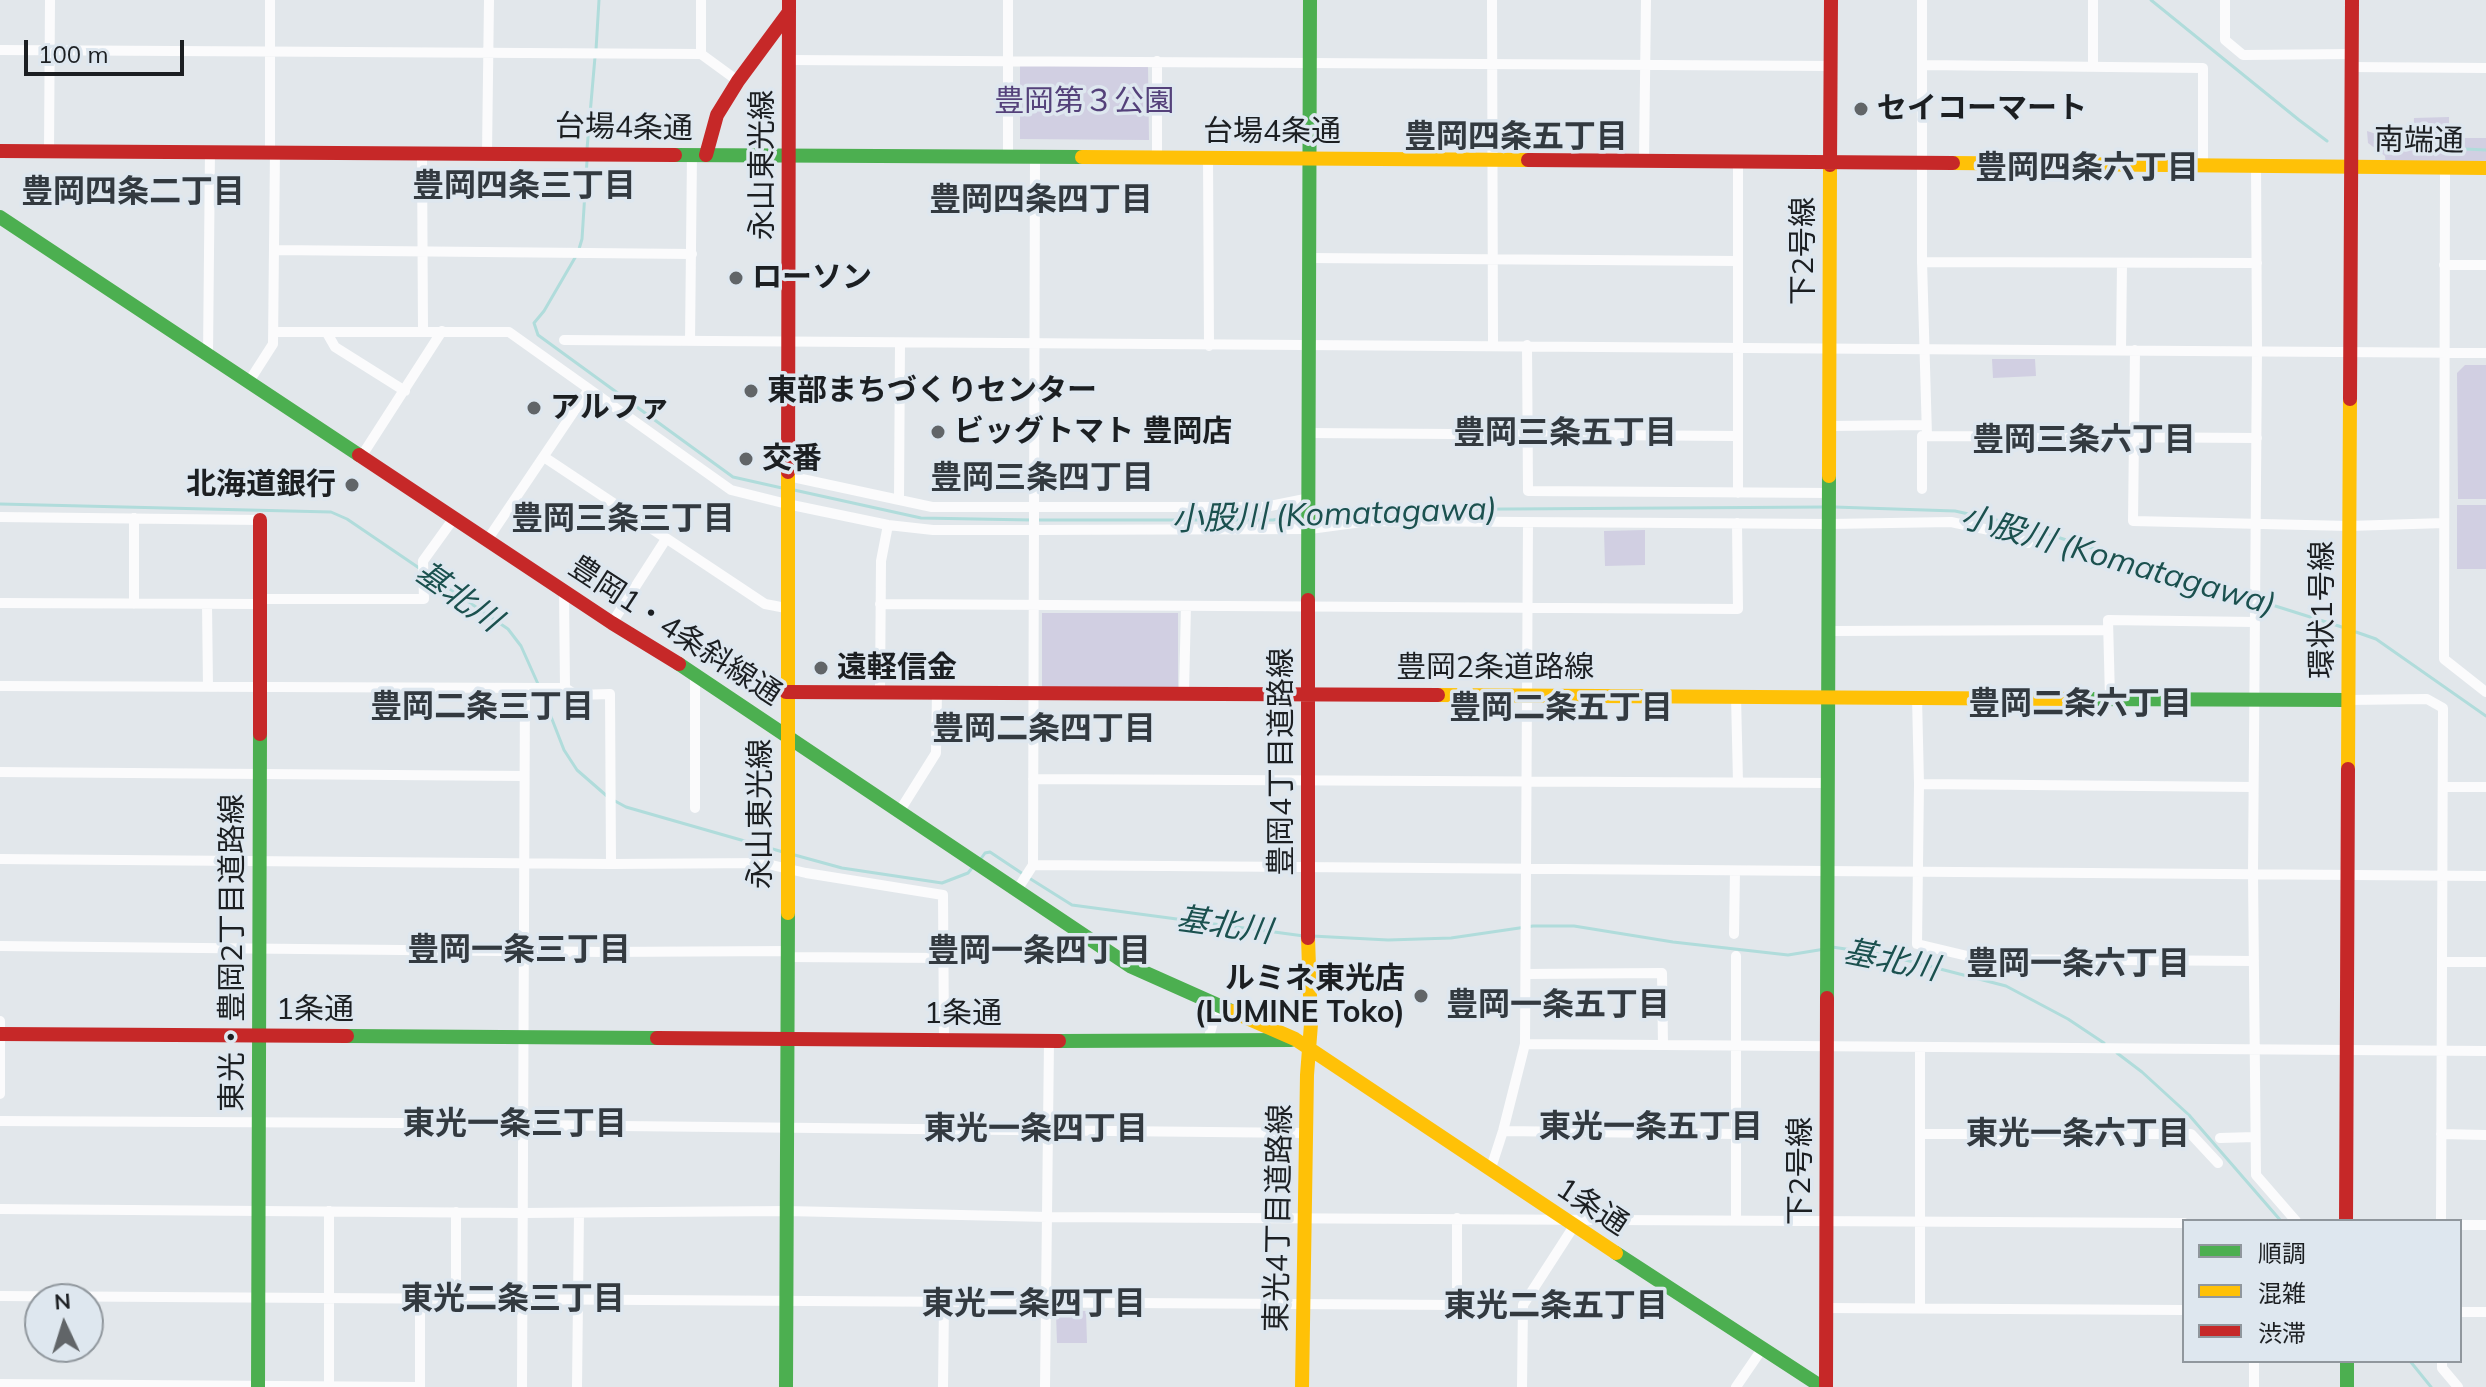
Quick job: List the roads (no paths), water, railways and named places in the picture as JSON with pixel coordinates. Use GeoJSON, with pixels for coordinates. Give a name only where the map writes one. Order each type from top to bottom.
{"type":"FeatureCollection","features":[{"type":"Feature","properties":{"kind":"street"},"geometry":{"type":"LineString","coordinates":[[49,151],[50,0]]}},
{"type":"Feature","properties":{"kind":"street"},"geometry":{"type":"LineString","coordinates":[[248,383],[273,338],[270,0]]}},
{"type":"Feature","properties":{"kind":"street"},"geometry":{"type":"LineString","coordinates":[[487,153],[489,0]]}},
{"type":"Feature","properties":{"kind":"street"},"geometry":{"type":"LineString","coordinates":[[701,0],[701,54]]}},
{"type":"Feature","properties":{"kind":"street"},"geometry":{"type":"LineString","coordinates":[[1008,0],[1008,157]]}},
{"type":"Feature","properties":{"kind":"street"},"geometry":{"type":"LineString","coordinates":[[788,480],[932,507],[1265,507],[1310,502],[1310,0]]}},
{"type":"Feature","properties":{"kind":"street"},"geometry":{"type":"LineString","coordinates":[[1492,0],[1493,345]]}},
{"type":"Feature","properties":{"kind":"street"},"geometry":{"type":"LineString","coordinates":[[1644,161],[1646,0]]}},
{"type":"Feature","properties":{"kind":"street","name":"下2号線"},"geometry":{"type":"LineString","coordinates":[[1824,1387],[1827,1308],[1831,0]]}},
{"type":"Feature","properties":{"kind":"street"},"geometry":{"type":"LineString","coordinates":[[1922,0],[1922,262],[1927,430],[1922,436],[1922,489]]}},
{"type":"Feature","properties":{"kind":"street"},"geometry":{"type":"LineString","coordinates":[[2093,0],[2093,66]]}},
{"type":"Feature","properties":{"kind":"street"},"geometry":{"type":"LineString","coordinates":[[2225,0],[2225,40],[2243,55],[2486,68]]}},
{"type":"Feature","properties":{"kind":"street","name":"環状1号線"},"geometry":{"type":"LineString","coordinates":[[2346,1219],[2352,0]]}},
{"type":"Feature","properties":{"kind":"street"},"geometry":{"type":"LineString","coordinates":[[690,341],[699,155],[717,115],[792,4]]}},
{"type":"Feature","properties":{"kind":"street","name":"永山東光線"},"geometry":{"type":"LineString","coordinates":[[786,1387],[786,608],[792,4]]}},
{"type":"Feature","properties":{"kind":"street"},"geometry":{"type":"LineString","coordinates":[[0,50],[701,54],[738,81]]}},
{"type":"Feature","properties":{"kind":"street"},"geometry":{"type":"LineString","coordinates":[[790,60],[1830,66]]}},
{"type":"Feature","properties":{"kind":"street"},"geometry":{"type":"LineString","coordinates":[[1157,61],[1157,157]]}},
{"type":"Feature","properties":{"kind":"street"},"geometry":{"type":"LineString","coordinates":[[1922,65],[2203,68],[2203,165]]}},
{"type":"Feature","properties":{"kind":"street","name":"台場4条通"},"geometry":{"type":"LineString","coordinates":[[0,151],[2351,166]]}},
{"type":"Feature","properties":{"kind":"street"},"geometry":{"type":"LineString","coordinates":[[208,355],[210,151]]}},
{"type":"Feature","properties":{"kind":"street"},"geometry":{"type":"LineString","coordinates":[[422,153],[423,331]]}},
{"type":"Feature","properties":{"kind":"street"},"geometry":{"type":"LineString","coordinates":[[1035,156],[1033,779],[1026,877],[1308,869],[2486,876]]}},
{"type":"Feature","properties":{"kind":"street"},"geometry":{"type":"LineString","coordinates":[[1208,157],[1209,346]]}},
{"type":"Feature","properties":{"kind":"street"},"geometry":{"type":"LineString","coordinates":[[1738,161],[1738,493]]}},
{"type":"Feature","properties":{"kind":"street"},"geometry":{"type":"LineString","coordinates":[[2256,164],[2257,438],[2253,700],[2256,1175],[2294,1219]]}},
{"type":"Feature","properties":{"kind":"street","name":"南端通"},"geometry":{"type":"LineString","coordinates":[[2351,166],[2486,168]]}},
{"type":"Feature","properties":{"kind":"street"},"geometry":{"type":"LineString","coordinates":[[2445,167],[2444,659],[2486,692]]}},
{"type":"Feature","properties":{"kind":"street","name":"豊岡1・4条斜線通"},"geometry":{"type":"LineString","coordinates":[[0,217],[612,623],[695,673],[986,871],[1026,877],[1130,966],[1295,1039]]}},
{"type":"Feature","properties":{"kind":"street"},"geometry":{"type":"LineString","coordinates":[[274,250],[692,254]]}},
{"type":"Feature","properties":{"kind":"street"},"geometry":{"type":"LineString","coordinates":[[1309,258],[1738,261]]}},
{"type":"Feature","properties":{"kind":"street"},"geometry":{"type":"LineString","coordinates":[[1922,262],[2257,263]]}},
{"type":"Feature","properties":{"kind":"street"},"geometry":{"type":"LineString","coordinates":[[2121,350],[2122,263]]}},
{"type":"Feature","properties":{"kind":"street"},"geometry":{"type":"LineString","coordinates":[[2444,265],[2486,265]]}},
{"type":"Feature","properties":{"kind":"street"},"geometry":{"type":"LineString","coordinates":[[361,457],[442,331]]}},
{"type":"Feature","properties":{"kind":"street"},"geometry":{"type":"LineString","coordinates":[[273,338],[327,333],[509,332],[731,490],[888,525],[933,530],[1310,525],[1369,521],[1737,523],[1830,509]]}},
{"type":"Feature","properties":{"kind":"street"},"geometry":{"type":"LineString","coordinates":[[327,333],[335,347],[405,391]]}},
{"type":"Feature","properties":{"kind":"street"},"geometry":{"type":"LineString","coordinates":[[564,340],[2486,353]]}},
{"type":"Feature","properties":{"kind":"street"},"geometry":{"type":"LineString","coordinates":[[899,500],[900,343]]}},
{"type":"Feature","properties":{"kind":"street"},"geometry":{"type":"LineString","coordinates":[[1527,345],[1528,491],[1738,493],[1830,509],[1951,522],[1994,531],[2028,543]]}},
{"type":"Feature","properties":{"kind":"street"},"geometry":{"type":"LineString","coordinates":[[2135,350],[2133,521],[2349,526],[2444,523]]}},
{"type":"Feature","properties":{"kind":"street"},"geometry":{"type":"LineString","coordinates":[[488,539],[589,389]]}},
{"type":"Feature","properties":{"kind":"street"},"geometry":{"type":"LineString","coordinates":[[1830,426],[2135,437],[2257,438]]}},
{"type":"Feature","properties":{"kind":"street"},"geometry":{"type":"LineString","coordinates":[[1309,433],[1737,436]]}},
{"type":"Feature","properties":{"kind":"street"},"geometry":{"type":"LineString","coordinates":[[544,457],[765,604],[786,608]]}},
{"type":"Feature","properties":{"kind":"street","name":"豊岡4丁目道路線"},"geometry":{"type":"LineString","coordinates":[[1309,1049],[1310,502]]}},
{"type":"Feature","properties":{"kind":"street"},"geometry":{"type":"LineString","coordinates":[[0,517],[260,520]]}},
{"type":"Feature","properties":{"kind":"street"},"geometry":{"type":"LineString","coordinates":[[134,518],[134,604]]}},
{"type":"Feature","properties":{"kind":"street"},"geometry":{"type":"LineString","coordinates":[[0,603],[207,604],[424,599],[423,561],[454,518]]}},
{"type":"Feature","properties":{"kind":"street","name":"東光・豊岡2丁目道路線"},"geometry":{"type":"LineString","coordinates":[[258,1386],[260,520]]}},
{"type":"Feature","properties":{"kind":"street"},"geometry":{"type":"LineString","coordinates":[[1490,1171],[1525,1044],[1528,523]]}},
{"type":"Feature","properties":{"kind":"street"},"geometry":{"type":"LineString","coordinates":[[880,604],[1738,609],[1737,523]]}},
{"type":"Feature","properties":{"kind":"street"},"geometry":{"type":"LineString","coordinates":[[880,692],[881,561],[888,525]]}},
{"type":"Feature","properties":{"kind":"street"},"geometry":{"type":"LineString","coordinates":[[612,623],[666,539]]}},
{"type":"Feature","properties":{"kind":"street"},"geometry":{"type":"LineString","coordinates":[[564,591],[565,688]]}},
{"type":"Feature","properties":{"kind":"street"},"geometry":{"type":"LineString","coordinates":[[207,604],[208,687]]}},
{"type":"Feature","properties":{"kind":"street"},"geometry":{"type":"LineString","coordinates":[[1184,693],[1186,606]]}},
{"type":"Feature","properties":{"kind":"street"},"geometry":{"type":"LineString","coordinates":[[2110,698],[2108,620],[2254,622]]}},
{"type":"Feature","properties":{"kind":"street"},"geometry":{"type":"LineString","coordinates":[[1829,631],[2108,630]]}},
{"type":"Feature","properties":{"kind":"street"},"geometry":{"type":"LineString","coordinates":[[695,673],[695,808]]}},
{"type":"Feature","properties":{"kind":"street"},"geometry":{"type":"LineString","coordinates":[[0,686],[565,688],[576,695],[610,694],[611,864]]}},
{"type":"Feature","properties":{"kind":"street"},"geometry":{"type":"LineString","coordinates":[[522,1387],[524,776],[528,688]]}},
{"type":"Feature","properties":{"kind":"street","name":"豊岡2条道路線"},"geometry":{"type":"LineString","coordinates":[[786,692],[2348,700]]}},
{"type":"Feature","properties":{"kind":"street"},"geometry":{"type":"LineString","coordinates":[[899,812],[936,753],[937,692]]}},
{"type":"Feature","properties":{"kind":"street"},"geometry":{"type":"LineString","coordinates":[[1736,696],[1738,782]]}},
{"type":"Feature","properties":{"kind":"street"},"geometry":{"type":"LineString","coordinates":[[1917,697],[1917,944],[1980,959],[2254,961]]}},
{"type":"Feature","properties":{"kind":"street"},"geometry":{"type":"LineString","coordinates":[[2348,700],[2427,699],[2443,708],[2441,1219]]}},
{"type":"Feature","properties":{"kind":"street"},"geometry":{"type":"LineString","coordinates":[[0,772],[524,776]]}},
{"type":"Feature","properties":{"kind":"street"},"geometry":{"type":"LineString","coordinates":[[1033,779],[1829,783]]}},
{"type":"Feature","properties":{"kind":"street"},"geometry":{"type":"LineString","coordinates":[[1919,784],[2253,787]]}},
{"type":"Feature","properties":{"kind":"street"},"geometry":{"type":"LineString","coordinates":[[2443,787],[2486,787]]}},
{"type":"Feature","properties":{"kind":"street"},"geometry":{"type":"LineString","coordinates":[[0,859],[787,863],[806,873],[943,895],[944,1040]]}},
{"type":"Feature","properties":{"kind":"street"},"geometry":{"type":"LineString","coordinates":[[1734,934],[1735,871]]}},
{"type":"Feature","properties":{"kind":"street"},"geometry":{"type":"LineString","coordinates":[[0,946],[943,958]]}},
{"type":"Feature","properties":{"kind":"street"},"geometry":{"type":"LineString","coordinates":[[1736,956],[1736,1220]]}},
{"type":"Feature","properties":{"kind":"street"},"geometry":{"type":"LineString","coordinates":[[2443,962],[2486,962]]}},
{"type":"Feature","properties":{"kind":"street"},"geometry":{"type":"LineString","coordinates":[[1526,974],[1662,973],[1663,1045]]}},
{"type":"Feature","properties":{"kind":"street"},"geometry":{"type":"LineString","coordinates":[[1208,1041],[1218,1003]]}},
{"type":"Feature","properties":{"kind":"street"},"geometry":{"type":"LineString","coordinates":[[0,1021],[0,1094]]}},
{"type":"Feature","properties":{"kind":"street","name":"1条通"},"geometry":{"type":"LineString","coordinates":[[0,1034],[787,1040],[1295,1039],[1490,1171],[1824,1387]]}},
{"type":"Feature","properties":{"kind":"street"},"geometry":{"type":"LineString","coordinates":[[1045,1387],[1049,1041]]}},
{"type":"Feature","properties":{"kind":"street"},"geometry":{"type":"LineString","coordinates":[[1525,1044],[2486,1051]]}},
{"type":"Feature","properties":{"kind":"street"},"geometry":{"type":"LineString","coordinates":[[1920,1047],[1920,1308]]}},
{"type":"Feature","properties":{"kind":"street","name":"東光4丁目道路線"},"geometry":{"type":"LineString","coordinates":[[1302,1387],[1309,1049]]}},
{"type":"Feature","properties":{"kind":"street"},"geometry":{"type":"LineString","coordinates":[[0,1121],[402,1123]]}},
{"type":"Feature","properties":{"kind":"street"},"geometry":{"type":"LineString","coordinates":[[522,1125],[1308,1133]]}},
{"type":"Feature","properties":{"kind":"street"},"geometry":{"type":"LineString","coordinates":[[1503,1131],[1736,1134]]}},
{"type":"Feature","properties":{"kind":"street"},"geometry":{"type":"LineString","coordinates":[[1920,1134],[2191,1134],[2218,1163]]}},
{"type":"Feature","properties":{"kind":"street"},"geometry":{"type":"LineString","coordinates":[[2441,1134],[2486,1135]]}},
{"type":"Feature","properties":{"kind":"street"},"geometry":{"type":"LineString","coordinates":[[2220,1138],[2255,1137]]}},
{"type":"Feature","properties":{"kind":"street"},"geometry":{"type":"LineString","coordinates":[[0,1209],[522,1213],[787,1211],[1048,1217],[1457,1218],[1568,1222],[2182,1223]]}},
{"type":"Feature","properties":{"kind":"street"},"geometry":{"type":"LineString","coordinates":[[329,1211],[329,1386]]}},
{"type":"Feature","properties":{"kind":"street"},"geometry":{"type":"LineString","coordinates":[[456,1212],[456,1299]]}},
{"type":"Feature","properties":{"kind":"street"},"geometry":{"type":"LineString","coordinates":[[577,1387],[579,1213]]}},
{"type":"Feature","properties":{"kind":"street"},"geometry":{"type":"LineString","coordinates":[[0,1296],[1457,1305],[1457,1218]]}},
{"type":"Feature","properties":{"kind":"street"},"geometry":{"type":"LineString","coordinates":[[1522,1387],[1523,1305],[1568,1222]]}},
{"type":"Feature","properties":{"kind":"street"},"geometry":{"type":"LineString","coordinates":[[2462,1225],[2486,1225]]}},
{"type":"Feature","properties":{"kind":"street"},"geometry":{"type":"LineString","coordinates":[[0,1384],[419,1387],[420,1299]]}},
{"type":"Feature","properties":{"kind":"street"},"geometry":{"type":"LineString","coordinates":[[943,1387],[944,1303]]}},
{"type":"Feature","properties":{"kind":"street"},"geometry":{"type":"LineString","coordinates":[[1827,1308],[2182,1310]]}},
{"type":"Feature","properties":{"kind":"street"},"geometry":{"type":"LineString","coordinates":[[2462,1312],[2486,1312]]}},
{"type":"Feature","properties":{"kind":"street"},"geometry":{"type":"LineString","coordinates":[[1736,1387],[1762,1349]]}},
{"type":"Feature","properties":{"kind":"street"},"geometry":{"type":"LineString","coordinates":[[2254,1363],[2254,1387]]}},
{"type":"Feature","properties":{"kind":"street"},"geometry":{"type":"LineString","coordinates":[[2347,1363],[2347,1387]]}},
{"type":"Feature","properties":{"kind":"street"},"geometry":{"type":"LineString","coordinates":[[2442,1363],[2442,1368],[2458,1387]]}},
{"type":"Feature","properties":{"kind":"waterway","name":"小股川 (Komatagawa)"},"geometry":{"type":"LineString","coordinates":[[596,50],[599,0]]}},
{"type":"Feature","properties":{"kind":"waterway"},"geometry":{"type":"LineString","coordinates":[[2151,0],[2327,141]]}},
{"type":"Feature","properties":{"kind":"waterway","name":"小股川 (Komatagawa)"},"geometry":{"type":"LineString","coordinates":[[587,149],[595,57]]}},
{"type":"Feature","properties":{"kind":"waterway"},"geometry":{"type":"LineString","coordinates":[[2375,140],[2398,149],[2486,150]]}},
{"type":"Feature","properties":{"kind":"waterway","name":"小股川 (Komatagawa)"},"geometry":{"type":"LineString","coordinates":[[579,249],[587,161]]}},
{"type":"Feature","properties":{"kind":"waterway","name":"小股川 (Komatagawa)"},"geometry":{"type":"LineString","coordinates":[[576,256],[534,323],[538,335],[733,477],[782,488]]}},
{"type":"Feature","properties":{"kind":"waterway","name":"小股川 (Komatagawa)"},"geometry":{"type":"LineString","coordinates":[[794,490],[921,518],[1031,520]]}},
{"type":"Feature","properties":{"kind":"waterway","name":"基北川"},"geometry":{"type":"LineString","coordinates":[[0,504],[331,512],[347,519],[422,570]]}},
{"type":"Feature","properties":{"kind":"waterway","name":"小股川 (Komatagawa)"},"geometry":{"type":"LineString","coordinates":[[1314,513],[1349,510],[1826,507]]}},
{"type":"Feature","properties":{"kind":"waterway","name":"小股川 (Komatagawa)"},"geometry":{"type":"LineString","coordinates":[[1834,507],[1955,511],[2019,525],[2345,628]]}},
{"type":"Feature","properties":{"kind":"waterway","name":"小股川 (Komatagawa)"},"geometry":{"type":"LineString","coordinates":[[1039,520],[1273,520],[1303,514]]}},
{"type":"Feature","properties":{"kind":"waterway","name":"基北川"},"geometry":{"type":"LineString","coordinates":[[428,574],[508,629],[521,646],[538,684]]}},
{"type":"Feature","properties":{"kind":"waterway","name":"小股川 (Komatagawa)"},"geometry":{"type":"LineString","coordinates":[[2356,632],[2376,639],[2486,716]]}},
{"type":"Feature","properties":{"kind":"waterway","name":"基北川"},"geometry":{"type":"LineString","coordinates":[[541,691],[564,750],[577,770],[608,797]]}},
{"type":"Feature","properties":{"kind":"waterway","name":"基北川"},"geometry":{"type":"LineString","coordinates":[[615,801],[626,807],[783,852]]}},
{"type":"Feature","properties":{"kind":"waterway","name":"基北川"},"geometry":{"type":"LineString","coordinates":[[980,860],[990,852],[1023,874]]}},
{"type":"Feature","properties":{"kind":"waterway","name":"基北川"},"geometry":{"type":"LineString","coordinates":[[791,854],[842,868],[942,883],[968,873],[972,868]]}},
{"type":"Feature","properties":{"kind":"waterway","name":"基北川"},"geometry":{"type":"LineString","coordinates":[[1029,878],[1072,905],[1304,936]]}},
{"type":"Feature","properties":{"kind":"waterway","name":"基北川"},"geometry":{"type":"LineString","coordinates":[[1312,936],[1388,940],[1451,938],[1533,926],[1574,926],[1673,942],[1788,955],[1825,949]]}},
{"type":"Feature","properties":{"kind":"waterway","name":"基北川"},"geometry":{"type":"LineString","coordinates":[[1832,947],[1886,955],[2006,986],[2068,1019],[2104,1043]]}},
{"type":"Feature","properties":{"kind":"waterway","name":"基北川"},"geometry":{"type":"LineString","coordinates":[[2117,1053],[2189,1115],[2279,1219]]}},
{"type":"Feature","properties":{"kind":"waterway","name":"基北川"},"geometry":{"type":"LineString","coordinates":[[2412,1363],[2431,1387]]}},
{"type":"Feature","properties":{"kind":"place","name":"セイコーマート"},"geometry":{"type":"Point","coordinates":[1861,109]}},
{"type":"Feature","properties":{"kind":"place","name":"ローソン"},"geometry":{"type":"Point","coordinates":[736,278]}},
{"type":"Feature","properties":{"kind":"place","name":"東部まちづくりセンター"},"geometry":{"type":"Point","coordinates":[751,391]}},
{"type":"Feature","properties":{"kind":"place","name":"アルファ"},"geometry":{"type":"Point","coordinates":[534,408]}},
{"type":"Feature","properties":{"kind":"place","name":"ビッグトマト 豊岡店"},"geometry":{"type":"Point","coordinates":[938,432]}},
{"type":"Feature","properties":{"kind":"place","name":"交番"},"geometry":{"type":"Point","coordinates":[746,459]}},
{"type":"Feature","properties":{"kind":"place","name":"北海道銀行"},"geometry":{"type":"Point","coordinates":[352,485]}},
{"type":"Feature","properties":{"kind":"place","name":"遠軽信金"},"geometry":{"type":"Point","coordinates":[821,668]}},
{"type":"Feature","properties":{"kind":"place","name":"ルミネ東光店 (LUMINE Toko)"},"geometry":{"type":"Point","coordinates":[1421,996]}},
{"type":"Feature","properties":{"kind":"district","name":"豊岡四条五丁目"},"geometry":{"type":"Point","coordinates":[1516,137]}},
{"type":"Feature","properties":{"kind":"district","name":"豊岡四条六丁目"},"geometry":{"type":"Point","coordinates":[2087,168]}},
{"type":"Feature","properties":{"kind":"district","name":"豊岡四条三丁目"},"geometry":{"type":"Point","coordinates":[524,186]}},
{"type":"Feature","properties":{"kind":"district","name":"豊岡四条二丁目"},"geometry":{"type":"Point","coordinates":[133,192]}},
{"type":"Feature","properties":{"kind":"district","name":"豊岡四条四丁目"},"geometry":{"type":"Point","coordinates":[1041,200]}},
{"type":"Feature","properties":{"kind":"district","name":"豊岡三条五丁目"},"geometry":{"type":"Point","coordinates":[1565,433]}},
{"type":"Feature","properties":{"kind":"district","name":"豊岡三条六丁目"},"geometry":{"type":"Point","coordinates":[2084,440]}},
{"type":"Feature","properties":{"kind":"district","name":"豊岡三条四丁目"},"geometry":{"type":"Point","coordinates":[1042,478]}},
{"type":"Feature","properties":{"kind":"district","name":"豊岡三条三丁目"},"geometry":{"type":"Point","coordinates":[623,519]}},
{"type":"Feature","properties":{"kind":"district","name":"豊岡二条六丁目"},"geometry":{"type":"Point","coordinates":[2080,704]}},
{"type":"Feature","properties":{"kind":"district","name":"豊岡二条三丁目"},"geometry":{"type":"Point","coordinates":[482,707]}},
{"type":"Feature","properties":{"kind":"district","name":"豊岡二条五丁目"},"geometry":{"type":"Point","coordinates":[1561,708]}},
{"type":"Feature","properties":{"kind":"district","name":"豊岡二条四丁目"},"geometry":{"type":"Point","coordinates":[1044,729]}},
{"type":"Feature","properties":{"kind":"district","name":"豊岡一条三丁目"},"geometry":{"type":"Point","coordinates":[519,950]}},
{"type":"Feature","properties":{"kind":"district","name":"豊岡一条四丁目"},"geometry":{"type":"Point","coordinates":[1039,951]}},
{"type":"Feature","properties":{"kind":"district","name":"豊岡一条六丁目"},"geometry":{"type":"Point","coordinates":[2078,964]}},
{"type":"Feature","properties":{"kind":"district","name":"豊岡一条五丁目"},"geometry":{"type":"Point","coordinates":[1558,1005]}},
{"type":"Feature","properties":{"kind":"district","name":"東光一条三丁目"},"geometry":{"type":"Point","coordinates":[515,1124]}},
{"type":"Feature","properties":{"kind":"district","name":"東光一条五丁目"},"geometry":{"type":"Point","coordinates":[1651,1127]}},
{"type":"Feature","properties":{"kind":"district","name":"東光一条四丁目"},"geometry":{"type":"Point","coordinates":[1036,1129]}},
{"type":"Feature","properties":{"kind":"district","name":"東光一条六丁目"},"geometry":{"type":"Point","coordinates":[2078,1134]}},
{"type":"Feature","properties":{"kind":"district","name":"東光二条三丁目"},"geometry":{"type":"Point","coordinates":[513,1299]}},
{"type":"Feature","properties":{"kind":"district","name":"東光二条四丁目"},"geometry":{"type":"Point","coordinates":[1034,1304]}},
{"type":"Feature","properties":{"kind":"district","name":"東光二条五丁目"},"geometry":{"type":"Point","coordinates":[1556,1306]}},
{"type":"Feature","properties":{"kind":"park label","name":"豊岡第３公園"},"geometry":{"type":"Point","coordinates":[1084,102]}}]}
